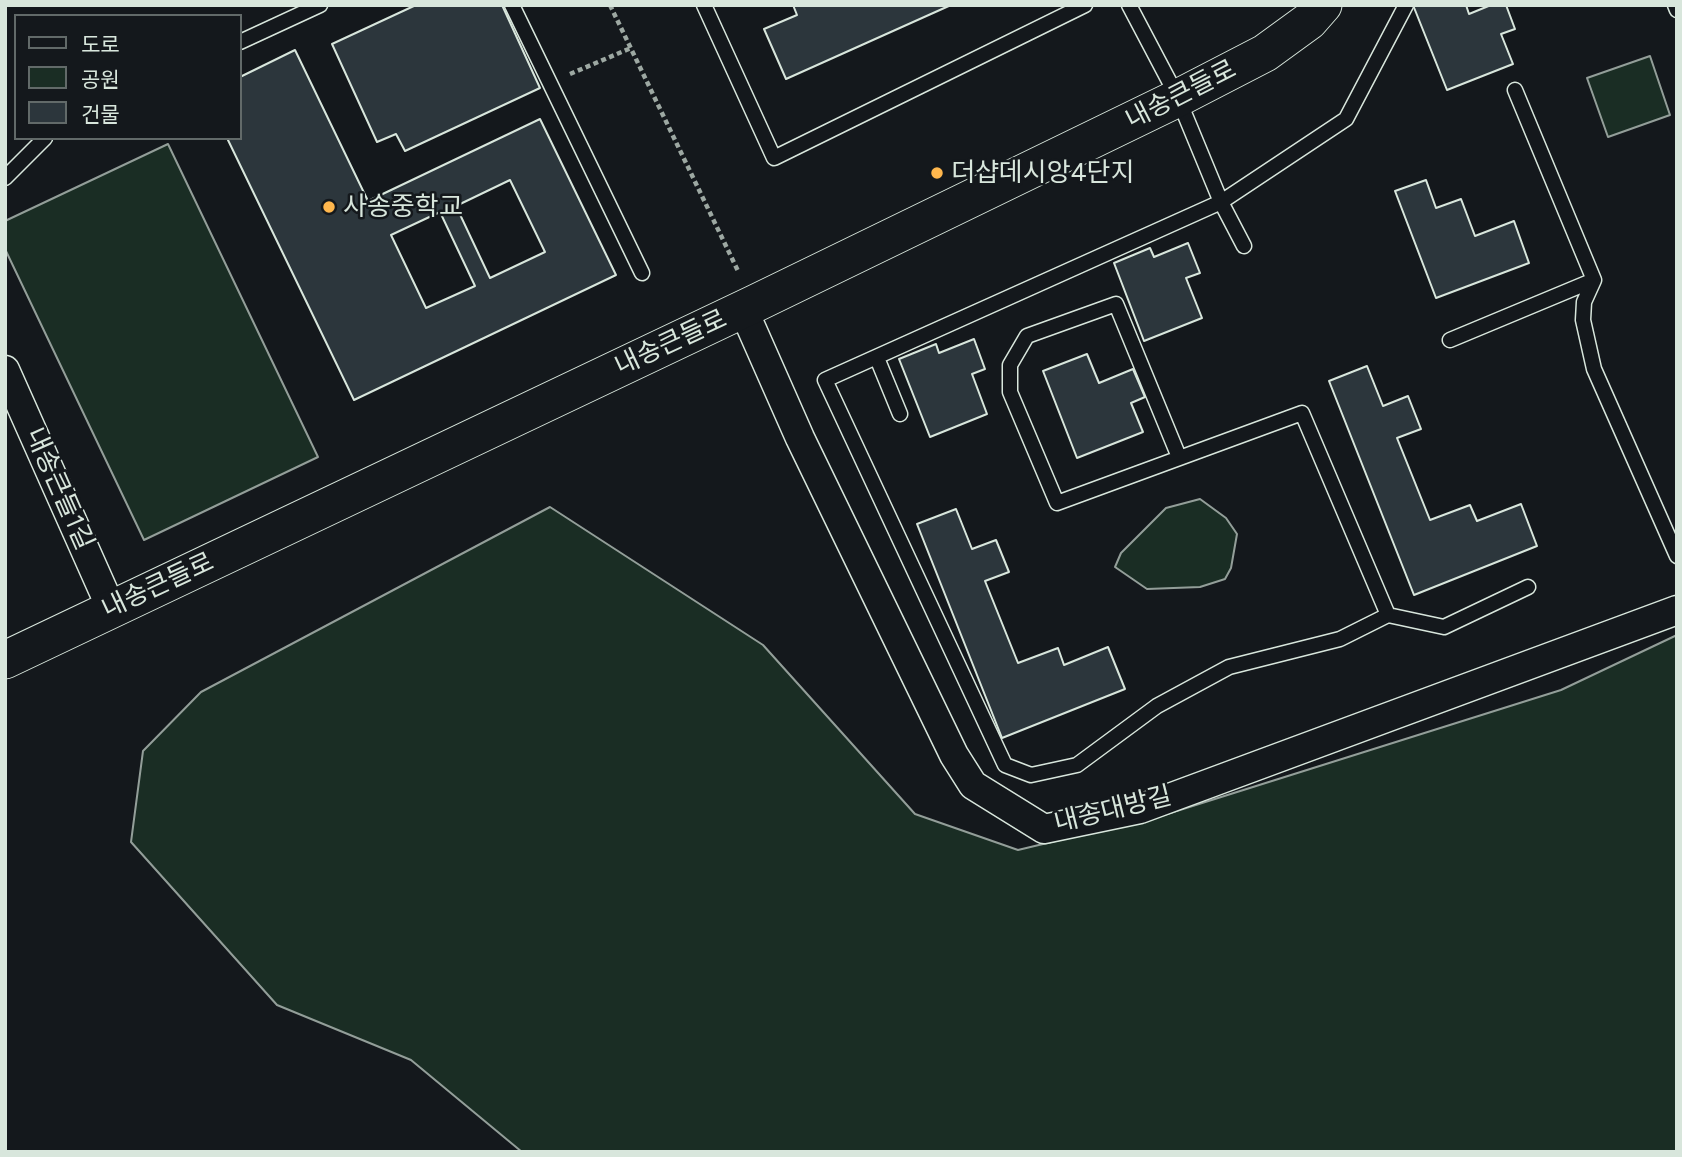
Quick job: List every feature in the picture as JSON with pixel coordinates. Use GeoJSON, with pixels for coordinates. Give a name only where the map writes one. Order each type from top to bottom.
{"type":"FeatureCollection","features":[{"type":"Feature","properties":{"kind":"street","name":"내송큰들로"},"geometry":{"type":"LineString","coordinates":[[5,660],[748,307],[1178,97],[1265,53],[1309,21],[1323,5]]}},
{"type":"Feature","properties":{"kind":"street","name":"내송대방길"},"geometry":{"type":"LineString","coordinates":[[748,307],[800,438],[954,755],[973,785],[1044,829],[1140,809],[1677,610]]}},
{"type":"Feature","properties":{"kind":"street","name":"내송큰들1길"},"geometry":{"type":"LineString","coordinates":[[5,370],[17,427],[111,608]]}},
{"type":"Feature","properties":{"kind":"lane"},"geometry":{"type":"LineString","coordinates":[[242,42],[320,5]]}},
{"type":"Feature","properties":{"kind":"lane"},"geometry":{"type":"LineString","coordinates":[[512,5],[642,273]]}},
{"type":"Feature","properties":{"kind":"lane"},"geometry":{"type":"LineString","coordinates":[[704,5],[774,158],[1085,5]]}},
{"type":"Feature","properties":{"kind":"lane"},"geometry":{"type":"LineString","coordinates":[[1129,5],[1178,97],[1222,202],[1244,246]]}},
{"type":"Feature","properties":{"kind":"lane"},"geometry":{"type":"LineString","coordinates":[[1406,5],[1346,119],[1222,202],[825,380],[1005,765],[1031,775],[1077,765],[1157,706],[1229,667],[1340,639],[1388,615],[1444,627],[1528,587]]}},
{"type":"Feature","properties":{"kind":"lane"},"geometry":{"type":"LineString","coordinates":[[1515,90],[1594,280],[1584,302],[1583,320],[1594,369],[1672,529],[1677,556]]}},
{"type":"Feature","properties":{"kind":"lane"},"geometry":{"type":"LineString","coordinates":[[5,178],[43,140]]}},
{"type":"Feature","properties":{"kind":"lane"},"geometry":{"type":"LineString","coordinates":[[1450,340],[1594,280]]}},
{"type":"Feature","properties":{"kind":"lane"},"geometry":{"type":"LineString","coordinates":[[1179,457],[1115,304],[1027,336],[1010,365],[1010,392],[1057,503],[1302,413],[1388,615]]}},
{"type":"Feature","properties":{"kind":"lane"},"geometry":{"type":"LineString","coordinates":[[877,358],[900,414]]}},
{"type":"Feature","properties":{"kind":"path"},"geometry":{"type":"LineString","coordinates":[[610,5],[748,307]]}},
{"type":"Feature","properties":{"kind":"path"},"geometry":{"type":"LineString","coordinates":[[561,78],[631,48]]}},
{"type":"Feature","properties":{"kind":"green space"},"geometry":{"type":"Polygon","coordinates":[[[1650,56],[1670,115],[1608,137],[1587,78],[1650,56]]]}},
{"type":"Feature","properties":{"kind":"green space"},"geometry":{"type":"Polygon","coordinates":[[[168,144],[318,457],[144,540],[5,249],[5,221],[168,144]]]}},
{"type":"Feature","properties":{"kind":"green space"},"geometry":{"type":"Polygon","coordinates":[[[1200,499],[1226,518],[1237,534],[1231,568],[1225,579],[1200,587],[1147,589],[1115,567],[1121,553],[1166,508],[1200,499]]]}},
{"type":"Feature","properties":{"kind":"green space"},"geometry":{"type":"Polygon","coordinates":[[[550,507],[763,645],[915,814],[1018,850],[1164,815],[1561,690],[1677,635],[1677,1152],[522,1152],[411,1060],[277,1005],[131,842],[143,751],[201,692],[550,507]]]}},
{"type":"Feature","properties":{"kind":"building"},"geometry":{"type":"Polygon","coordinates":[[[416,5],[502,5],[540,88],[405,151],[396,134],[377,142],[332,44],[416,5]]]}},
{"type":"Feature","properties":{"kind":"building"},"geometry":{"type":"Polygon","coordinates":[[[793,5],[951,5],[786,79],[764,29],[797,15],[793,5]]]}},
{"type":"Feature","properties":{"kind":"building"},"geometry":{"type":"Polygon","coordinates":[[[1413,5],[1466,5],[1469,14],[1491,5],[1506,5],[1515,29],[1501,34],[1513,64],[1447,90],[1413,5]]]}},
{"type":"Feature","properties":{"kind":"building"},"geometry":{"type":"Polygon","coordinates":[[[295,50],[368,201],[540,119],[616,275],[354,400],[228,140],[242,140],[242,76],[295,50]],[[510,180],[456,206],[490,278],[545,252],[510,180]],[[440,212],[391,235],[426,308],[475,286],[440,212]]]}},
{"type":"Feature","properties":{"kind":"building"},"geometry":{"type":"Polygon","coordinates":[[[1426,180],[1436,208],[1461,199],[1475,236],[1514,221],[1529,263],[1436,298],[1395,191],[1426,180]]]}},
{"type":"Feature","properties":{"kind":"building"},"geometry":{"type":"Polygon","coordinates":[[[1188,243],[1200,273],[1186,278],[1202,318],[1144,341],[1114,263],[1150,248],[1154,257],[1188,243]]]}},
{"type":"Feature","properties":{"kind":"building"},"geometry":{"type":"Polygon","coordinates":[[[974,339],[985,369],[972,374],[987,414],[930,437],[899,359],[936,344],[939,353],[974,339]]]}},
{"type":"Feature","properties":{"kind":"building"},"geometry":{"type":"Polygon","coordinates":[[[1087,354],[1099,383],[1133,369],[1145,397],[1131,403],[1143,432],[1077,458],[1043,371],[1087,354]]]}},
{"type":"Feature","properties":{"kind":"building"},"geometry":{"type":"Polygon","coordinates":[[[1367,366],[1383,406],[1408,396],[1421,429],[1397,438],[1430,520],[1470,505],[1477,521],[1521,504],[1537,546],[1414,595],[1329,381],[1367,366]]]}},
{"type":"Feature","properties":{"kind":"building"},"geometry":{"type":"Polygon","coordinates":[[[956,509],[972,549],[996,540],[1009,572],[985,581],[1018,663],[1058,648],[1064,665],[1108,647],[1125,689],[1002,738],[917,524],[956,509]]]}},
{"type":"Feature","properties":{"kind":"place","name":"더샵데시앙4단지"},"geometry":{"type":"Point","coordinates":[937,173]}},
{"type":"Feature","properties":{"kind":"place","name":"사송중학교"},"geometry":{"type":"Point","coordinates":[329,207]}}]}
